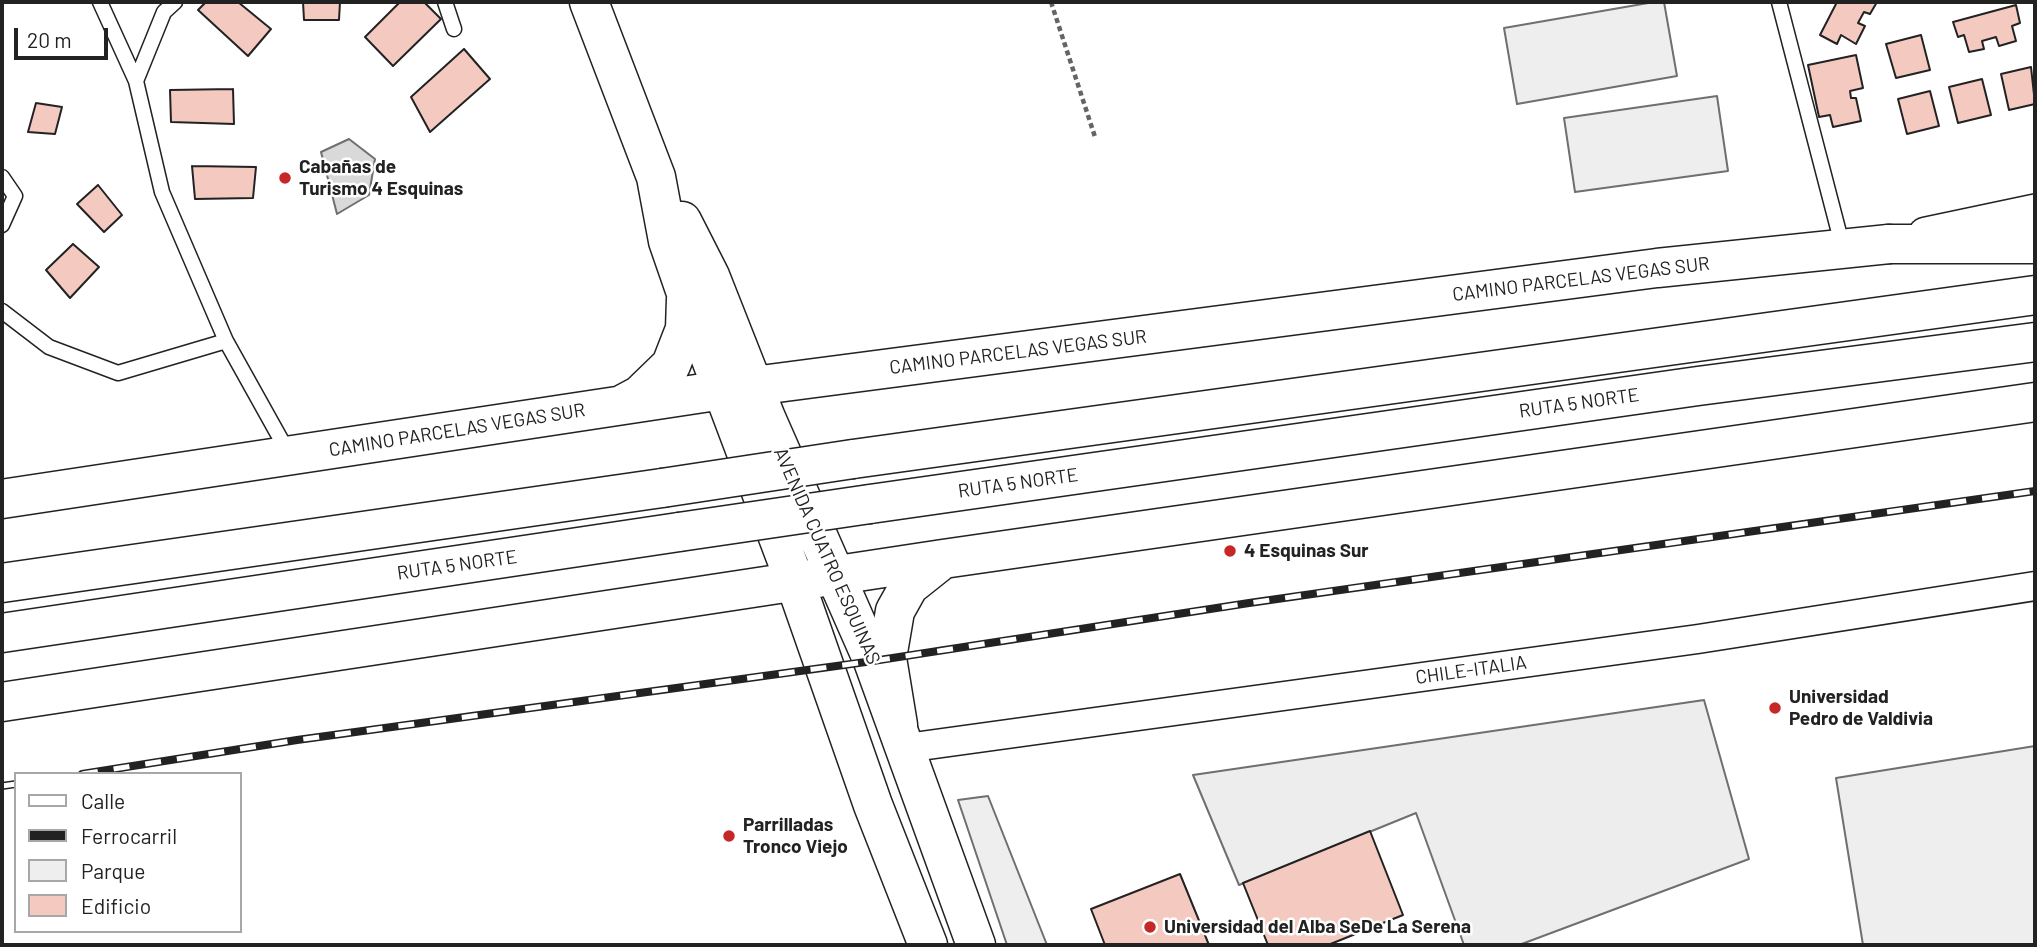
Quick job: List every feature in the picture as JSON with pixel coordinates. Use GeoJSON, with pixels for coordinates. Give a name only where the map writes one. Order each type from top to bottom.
{"type":"FeatureCollection","features":[{"type":"Feature","properties":{"kind":"main road","name":"AVENIDA CUATRO ESQUINAS"},"geometry":{"type":"LineString","coordinates":[[589,2],[656,177],[686,227],[732,328],[738,388],[795,582],[873,805],[928,945]]}},
{"type":"Feature","properties":{"kind":"main road","name":"AVENIDA CUATRO ESQUINAS"},"geometry":{"type":"LineString","coordinates":[[656,177],[668,241],[686,293],[836,575],[902,736],[976,945]]}},
{"type":"Feature","properties":{"kind":"main road","name":"CAMINO PARCELAS VEGAS SUR"},"geometry":{"type":"LineString","coordinates":[[2,499],[738,388],[1643,270],[1889,244]]}},
{"type":"Feature","properties":{"kind":"main road"},"geometry":{"type":"LineString","coordinates":[[1889,244],[2035,244]]}},
{"type":"Feature","properties":{"kind":"main road"},"geometry":{"type":"LineString","coordinates":[[622,404],[640,395],[671,365],[685,329],[686,293]]}},
{"type":"Feature","properties":{"kind":"main road"},"geometry":{"type":"LineString","coordinates":[[2,583],[853,460],[2035,295]]}},
{"type":"Feature","properties":{"kind":"main road"},"geometry":{"type":"LineString","coordinates":[[732,328],[758,353],[773,363],[799,373],[825,377]]}},
{"type":"Feature","properties":{"kind":"main road","name":"RUTA 5 NORTE"},"geometry":{"type":"LineString","coordinates":[[2,633],[870,504],[1698,386],[2035,342]]}},
{"type":"Feature","properties":{"kind":"main road"},"geometry":{"type":"LineString","coordinates":[[2,702],[943,559],[2035,402]]}},
{"type":"Feature","properties":{"kind":"main road"},"geometry":{"type":"LineString","coordinates":[[828,674],[837,684],[869,751],[878,755],[891,754],[902,736],[887,658],[895,611],[909,586],[943,559]]}},
{"type":"Feature","properties":{"kind":"street","name":"CAMINO PARCELAS VEGAS SUR"},"geometry":{"type":"LineString","coordinates":[[1889,244],[2035,212]]}},
{"type":"Feature","properties":{"kind":"street","name":"CHILE-ITALIA"},"geometry":{"type":"LineString","coordinates":[[902,736],[1698,639],[2035,586]]}},
{"type":"Feature","properties":{"kind":"lane"},"geometry":{"type":"LineString","coordinates":[[100,2],[136,80],[162,192],[226,341],[289,455]]}},
{"type":"Feature","properties":{"kind":"lane"},"geometry":{"type":"LineString","coordinates":[[136,80],[164,12],[176,2]]}},
{"type":"Feature","properties":{"kind":"lane"},"geometry":{"type":"LineString","coordinates":[[445,2],[454,29]]}},
{"type":"Feature","properties":{"kind":"lane"},"geometry":{"type":"LineString","coordinates":[[1779,2],[1843,247]]}},
{"type":"Feature","properties":{"kind":"lane"},"geometry":{"type":"LineString","coordinates":[[2,177],[15,196],[2,225]]}},
{"type":"Feature","properties":{"kind":"lane"},"geometry":{"type":"LineString","coordinates":[[2,311],[49,347],[118,373],[226,341]]}},
{"type":"Feature","properties":{"kind":"path"},"geometry":{"type":"LineString","coordinates":[[1051,2],[1095,137]]}},
{"type":"Feature","properties":{"kind":"green space"},"geometry":{"type":"Polygon","coordinates":[[[1664,2],[1677,76],[1517,104],[1504,28],[1664,2]]]}},
{"type":"Feature","properties":{"kind":"green space"},"geometry":{"type":"Polygon","coordinates":[[[1717,96],[1728,171],[1575,192],[1564,118],[1717,96]]]}},
{"type":"Feature","properties":{"kind":"green space"},"geometry":{"type":"Polygon","coordinates":[[[2035,746],[2035,945],[1863,945],[1836,778],[2035,746]]]}},
{"type":"Feature","properties":{"kind":"green space"},"geometry":{"type":"Polygon","coordinates":[[[988,796],[1047,945],[1007,945],[958,800],[988,796]]]}},
{"type":"Feature","properties":{"kind":"shaded area"},"geometry":{"type":"Polygon","coordinates":[[[349,139],[375,159],[369,195],[337,214],[321,152],[349,139]]]}},
{"type":"Feature","properties":{"kind":"shaded area"},"geometry":{"type":"Polygon","coordinates":[[[1704,700],[1749,859],[1519,945],[1464,945],[1416,813],[1239,885],[1193,775],[1704,700]]]}},
{"type":"Feature","properties":{"kind":"building"},"geometry":{"type":"Polygon","coordinates":[[[206,2],[238,2],[271,29],[248,56],[198,10],[206,2]]]}},
{"type":"Feature","properties":{"kind":"building"},"geometry":{"type":"Polygon","coordinates":[[[303,2],[340,2],[339,20],[304,20],[303,2]]]}},
{"type":"Feature","properties":{"kind":"building"},"geometry":{"type":"Polygon","coordinates":[[[400,2],[424,2],[441,19],[393,66],[365,37],[400,2]]]}},
{"type":"Feature","properties":{"kind":"building"},"geometry":{"type":"Polygon","coordinates":[[[1837,2],[1877,2],[1870,14],[1864,12],[1858,23],[1865,26],[1856,44],[1841,35],[1837,44],[1820,35],[1837,2]]]}},
{"type":"Feature","properties":{"kind":"building"},"geometry":{"type":"Polygon","coordinates":[[[2016,5],[2020,23],[2012,26],[2016,41],[1999,46],[1996,37],[1982,41],[1984,49],[1969,52],[1964,35],[1958,37],[1953,22],[2016,5]]]}},
{"type":"Feature","properties":{"kind":"building"},"geometry":{"type":"Polygon","coordinates":[[[1921,35],[1930,70],[1896,78],[1886,44],[1921,35]]]}},
{"type":"Feature","properties":{"kind":"building"},"geometry":{"type":"Polygon","coordinates":[[[464,49],[490,79],[430,132],[411,97],[464,49]]]}},
{"type":"Feature","properties":{"kind":"building"},"geometry":{"type":"Polygon","coordinates":[[[1856,55],[1863,88],[1850,91],[1851,98],[1856,98],[1861,121],[1833,127],[1830,115],[1819,117],[1808,65],[1856,55]]]}},
{"type":"Feature","properties":{"kind":"building"},"geometry":{"type":"Polygon","coordinates":[[[2031,67],[2035,104],[2009,110],[2001,74],[2031,67]]]}},
{"type":"Feature","properties":{"kind":"building"},"geometry":{"type":"Polygon","coordinates":[[[1982,79],[1991,115],[1958,123],[1949,87],[1982,79]]]}},
{"type":"Feature","properties":{"kind":"building"},"geometry":{"type":"Polygon","coordinates":[[[233,89],[234,124],[171,122],[170,90],[233,89]]]}},
{"type":"Feature","properties":{"kind":"building"},"geometry":{"type":"Polygon","coordinates":[[[1930,91],[1939,126],[1907,134],[1898,99],[1930,91]]]}},
{"type":"Feature","properties":{"kind":"building"},"geometry":{"type":"Polygon","coordinates":[[[36,103],[62,107],[55,134],[28,132],[36,103]]]}},
{"type":"Feature","properties":{"kind":"building"},"geometry":{"type":"Polygon","coordinates":[[[192,166],[256,167],[253,198],[195,199],[192,166]]]}},
{"type":"Feature","properties":{"kind":"building"},"geometry":{"type":"Polygon","coordinates":[[[98,185],[122,215],[104,232],[77,204],[98,185]]]}},
{"type":"Feature","properties":{"kind":"building"},"geometry":{"type":"Polygon","coordinates":[[[73,244],[99,267],[70,298],[46,270],[73,244]]]}},
{"type":"Feature","properties":{"kind":"building"},"geometry":{"type":"Polygon","coordinates":[[[1370,831],[1403,915],[1328,945],[1268,945],[1243,883],[1370,831]]]}},
{"type":"Feature","properties":{"kind":"building","name":"Universidad del Alba SeDe La Serena"},"geometry":{"type":"Polygon","coordinates":[[[1180,874],[1209,945],[1105,945],[1091,909],[1180,874]]]}},
{"type":"Feature","properties":{"kind":"railway"},"geometry":{"type":"LineString","coordinates":[[95,772],[297,740],[873,661],[1249,603],[2035,491]]}},
{"type":"Feature","properties":{"kind":"railway"},"geometry":{"type":"LineString","coordinates":[[2,786],[14,784]]}},
{"type":"Feature","properties":{"kind":"place","name":"Cabañas de Turismo 4 Esquinas"},"geometry":{"type":"Point","coordinates":[285,178]}},
{"type":"Feature","properties":{"kind":"place","name":"4 Esquinas Sur"},"geometry":{"type":"Point","coordinates":[1230,551]}},
{"type":"Feature","properties":{"kind":"place","name":"Universidad Pedro de Valdivia"},"geometry":{"type":"Point","coordinates":[1775,708]}},
{"type":"Feature","properties":{"kind":"place","name":"Parrilladas Tronco Viejo"},"geometry":{"type":"Point","coordinates":[729,836]}},
{"type":"Feature","properties":{"kind":"place","name":"Universidad del Alba SeDe La Serena"},"geometry":{"type":"Point","coordinates":[1150,927]}}]}
